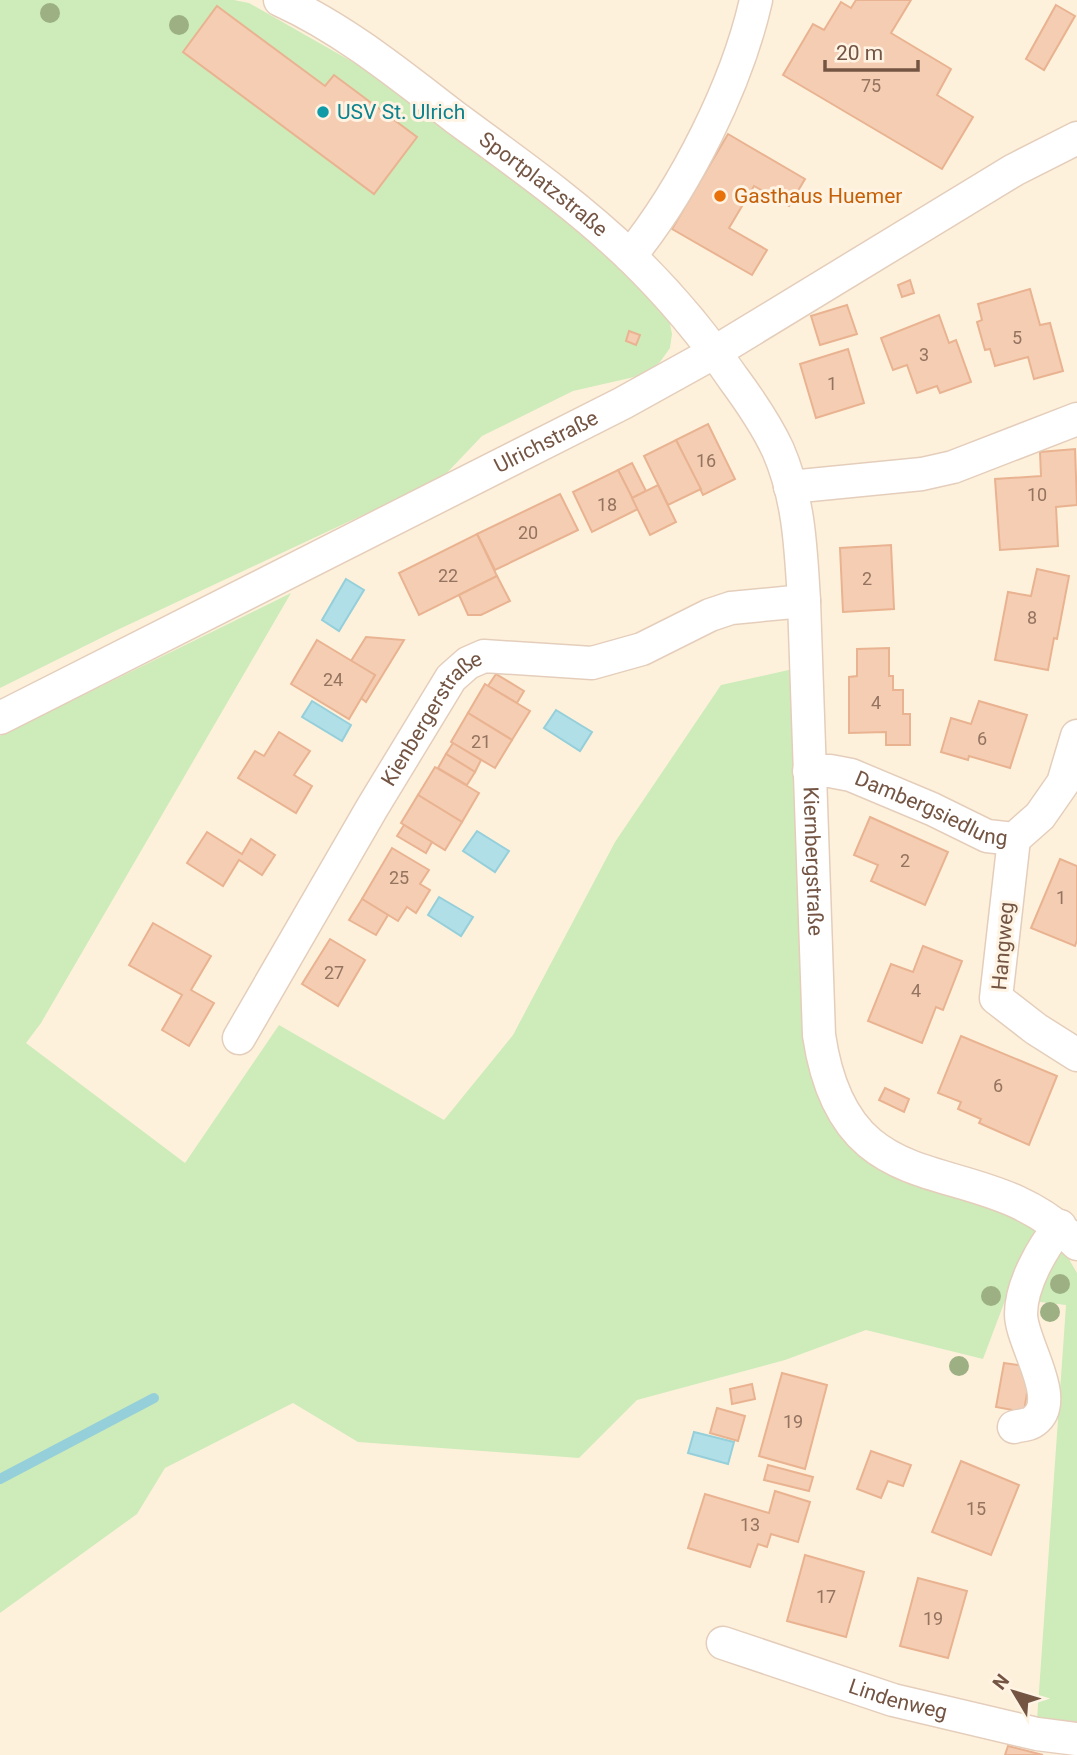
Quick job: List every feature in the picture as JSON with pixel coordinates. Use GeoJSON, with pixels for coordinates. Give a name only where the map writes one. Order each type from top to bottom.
{"type":"FeatureCollection","features":[{"type":"Feature","properties":{"kind":"street","name":"Sportplatzstraße"},"geometry":{"type":"LineString","coordinates":[[280,0],[316,16],[406,79],[554,191],[630,256],[682,310],[715,352]]}},
{"type":"Feature","properties":{"kind":"street"},"geometry":{"type":"LineString","coordinates":[[630,256],[649,232],[677,186],[721,102],[756,0]]}},
{"type":"Feature","properties":{"kind":"street","name":"Ulrichstraße"},"geometry":{"type":"LineString","coordinates":[[0,718],[623,403],[715,352],[1014,170],[1077,138]]}},
{"type":"Feature","properties":{"kind":"street","name":"Kiernbergstraße"},"geometry":{"type":"LineString","coordinates":[[715,352],[761,418],[779,452],[799,530],[804,601],[819,1035],[824,1068],[834,1096],[848,1121],[868,1142],[890,1158],[913,1169],[1011,1199],[1068,1235]]}},
{"type":"Feature","properties":{"kind":"street"},"geometry":{"type":"LineString","coordinates":[[790,487],[922,474],[953,467],[1077,419]]}},
{"type":"Feature","properties":{"kind":"street","name":"Kienbergerstraße"},"geometry":{"type":"LineString","coordinates":[[239,1038],[451,678],[468,663],[484,656],[592,663],[642,649],[710,615],[732,608],[804,601]]}},
{"type":"Feature","properties":{"kind":"street","name":"Dambergsiedlung"},"geometry":{"type":"LineString","coordinates":[[810,771],[851,775],[932,809],[987,836],[1014,839],[1040,816],[1063,783],[1077,736]]}},
{"type":"Feature","properties":{"kind":"street","name":"Hangweg"},"geometry":{"type":"LineString","coordinates":[[1014,839],[996,998],[1036,1030],[1077,1055]]}},
{"type":"Feature","properties":{"kind":"street"},"geometry":{"type":"LineString","coordinates":[[1014,1427],[1034,1422],[1045,1401],[1043,1386],[1024,1332],[1021,1313],[1028,1283],[1038,1259],[1068,1235]]}},
{"type":"Feature","properties":{"kind":"street","name":"Lindenweg"},"geometry":{"type":"LineString","coordinates":[[723,1643],[893,1700],[1037,1734],[1077,1739]]}},
{"type":"Feature","properties":{"kind":"green space"},"geometry":{"type":"Polygon","coordinates":[[[0,0],[234,0],[249,3],[372,73],[569,216],[651,297],[669,319],[672,334],[670,348],[660,362],[643,375],[573,391],[482,436],[442,478],[115,631],[0,688],[0,0]]]}},
{"type":"Feature","properties":{"kind":"green space"},"geometry":{"type":"Polygon","coordinates":[[[291,593],[41,1023],[26,1043],[185,1163],[279,1025],[444,1120],[513,1035],[615,842],[721,685],[793,669],[828,1113],[1026,1219],[1062,1247],[1077,1273],[1077,1721],[1037,1720],[1066,1305],[1006,1298],[983,1359],[866,1330],[785,1360],[637,1400],[579,1458],[358,1442],[293,1403],[165,1468],[137,1514],[0,1613],[0,736],[291,593]]]}},
{"type":"Feature","properties":{"kind":"water"},"geometry":{"type":"Polygon","coordinates":[[[346,579],[364,590],[339,631],[322,620],[346,579]]]}},
{"type":"Feature","properties":{"kind":"water"},"geometry":{"type":"Polygon","coordinates":[[[312,701],[351,725],[342,741],[302,717],[312,701]]]}},
{"type":"Feature","properties":{"kind":"water"},"geometry":{"type":"Polygon","coordinates":[[[556,710],[592,732],[580,751],[544,728],[556,710]]]}},
{"type":"Feature","properties":{"kind":"water"},"geometry":{"type":"Polygon","coordinates":[[[477,831],[509,851],[495,872],[463,851],[477,831]]]}},
{"type":"Feature","properties":{"kind":"water"},"geometry":{"type":"Polygon","coordinates":[[[439,897],[473,917],[461,936],[428,915],[439,897]]]}},
{"type":"Feature","properties":{"kind":"water"},"geometry":{"type":"Polygon","coordinates":[[[694,1432],[734,1442],[728,1464],[688,1453],[694,1432]]]}},
{"type":"Feature","properties":{"kind":"building"},"geometry":{"type":"Polygon","coordinates":[[[856,0],[911,0],[891,33],[951,69],[937,95],[973,117],[942,169],[783,75],[813,24],[824,30],[841,2],[851,8],[856,0]]]}},
{"type":"Feature","properties":{"kind":"building"},"geometry":{"type":"Polygon","coordinates":[[[1056,5],[1075,16],[1044,70],[1026,59],[1056,5]]]}},
{"type":"Feature","properties":{"kind":"building","name":"USV St. Ulrich"},"geometry":{"type":"Polygon","coordinates":[[[217,6],[325,86],[334,75],[417,137],[374,194],[183,52],[217,6]]]}},
{"type":"Feature","properties":{"kind":"building","name":"Gasthaus Huemer"},"geometry":{"type":"Polygon","coordinates":[[[728,134],[805,179],[789,206],[754,186],[729,228],[767,250],[752,275],[672,229],[728,134]]]}},
{"type":"Feature","properties":{"kind":"building"},"geometry":{"type":"Polygon","coordinates":[[[910,280],[914,293],[902,297],[898,285],[910,280]]]}},
{"type":"Feature","properties":{"kind":"building"},"geometry":{"type":"Polygon","coordinates":[[[1030,289],[1040,325],[1050,323],[1063,371],[1034,379],[1028,357],[995,366],[990,349],[985,350],[977,322],[982,320],[978,304],[1030,289]]]}},
{"type":"Feature","properties":{"kind":"building"},"geometry":{"type":"Polygon","coordinates":[[[847,305],[857,334],[820,345],[811,316],[847,305]]]}},
{"type":"Feature","properties":{"kind":"building"},"geometry":{"type":"Polygon","coordinates":[[[939,315],[949,343],[956,340],[971,382],[940,393],[937,386],[917,393],[907,365],[893,370],[881,338],[939,315]]]}},
{"type":"Feature","properties":{"kind":"building"},"geometry":{"type":"Polygon","coordinates":[[[629,331],[640,335],[636,345],[626,341],[629,331]]]}},
{"type":"Feature","properties":{"kind":"building"},"geometry":{"type":"Polygon","coordinates":[[[848,349],[864,403],[816,418],[800,364],[848,349]]]}},
{"type":"Feature","properties":{"kind":"building"},"geometry":{"type":"Polygon","coordinates":[[[708,424],[735,479],[703,495],[676,440],[708,424]]]}},
{"type":"Feature","properties":{"kind":"building"},"geometry":{"type":"Polygon","coordinates":[[[676,440],[701,489],[668,505],[644,456],[676,440]]]}},
{"type":"Feature","properties":{"kind":"building"},"geometry":{"type":"Polygon","coordinates":[[[1075,449],[1077,505],[1056,507],[1058,546],[1000,550],[995,479],[1041,476],[1040,452],[1075,449]]]}},
{"type":"Feature","properties":{"kind":"building"},"geometry":{"type":"Polygon","coordinates":[[[632,463],[646,491],[632,498],[618,470],[632,463]]]}},
{"type":"Feature","properties":{"kind":"building"},"geometry":{"type":"Polygon","coordinates":[[[618,470],[638,509],[592,532],[573,492],[618,470]]]}},
{"type":"Feature","properties":{"kind":"building"},"geometry":{"type":"Polygon","coordinates":[[[658,485],[676,522],[650,535],[632,498],[658,485]]]}},
{"type":"Feature","properties":{"kind":"building"},"geometry":{"type":"Polygon","coordinates":[[[560,494],[578,530],[495,570],[477,534],[560,494]]]}},
{"type":"Feature","properties":{"kind":"building"},"geometry":{"type":"Polygon","coordinates":[[[477,534],[497,576],[419,615],[399,573],[477,534]]]}},
{"type":"Feature","properties":{"kind":"building"},"geometry":{"type":"Polygon","coordinates":[[[891,545],[894,609],[843,612],[840,548],[891,545]]]}},
{"type":"Feature","properties":{"kind":"building"},"geometry":{"type":"Polygon","coordinates":[[[1037,569],[1069,576],[1048,670],[995,660],[1008,592],[1031,596],[1037,569]]]}},
{"type":"Feature","properties":{"kind":"building"},"geometry":{"type":"Polygon","coordinates":[[[497,576],[510,601],[481,615],[468,615],[459,595],[497,576]]]}},
{"type":"Feature","properties":{"kind":"building"},"geometry":{"type":"Polygon","coordinates":[[[366,637],[404,640],[366,702],[361,698],[375,675],[351,661],[366,637]]]}},
{"type":"Feature","properties":{"kind":"building"},"geometry":{"type":"Polygon","coordinates":[[[317,640],[375,675],[349,719],[291,684],[317,640]]]}},
{"type":"Feature","properties":{"kind":"building"},"geometry":{"type":"Polygon","coordinates":[[[889,648],[889,676],[893,676],[893,690],[903,690],[903,714],[910,714],[910,745],[886,745],[886,732],[849,733],[849,677],[857,676],[857,649],[889,648]]]}},
{"type":"Feature","properties":{"kind":"building"},"geometry":{"type":"Polygon","coordinates":[[[496,674],[524,691],[517,703],[488,686],[496,674]]]}},
{"type":"Feature","properties":{"kind":"building"},"geometry":{"type":"Polygon","coordinates":[[[485,684],[530,711],[512,740],[468,713],[485,684]]]}},
{"type":"Feature","properties":{"kind":"building"},"geometry":{"type":"Polygon","coordinates":[[[979,701],[1027,715],[1010,768],[969,756],[968,760],[941,752],[951,718],[971,724],[979,701]]]}},
{"type":"Feature","properties":{"kind":"building"},"geometry":{"type":"Polygon","coordinates":[[[468,713],[512,740],[495,768],[451,742],[468,713]]]}},
{"type":"Feature","properties":{"kind":"building"},"geometry":{"type":"Polygon","coordinates":[[[279,732],[310,751],[294,775],[312,786],[296,813],[238,778],[255,751],[264,756],[279,732]]]}},
{"type":"Feature","properties":{"kind":"building"},"geometry":{"type":"Polygon","coordinates":[[[453,743],[481,760],[475,772],[446,754],[453,743]]]}},
{"type":"Feature","properties":{"kind":"building"},"geometry":{"type":"Polygon","coordinates":[[[446,754],[475,772],[467,785],[438,768],[446,754]]]}},
{"type":"Feature","properties":{"kind":"building"},"geometry":{"type":"Polygon","coordinates":[[[435,767],[479,793],[462,822],[418,795],[435,767]]]}},
{"type":"Feature","properties":{"kind":"building"},"geometry":{"type":"Polygon","coordinates":[[[418,795],[462,822],[445,850],[401,823],[418,795]]]}},
{"type":"Feature","properties":{"kind":"building"},"geometry":{"type":"Polygon","coordinates":[[[870,817],[948,852],[925,905],[871,881],[878,865],[854,855],[870,817]]]}},
{"type":"Feature","properties":{"kind":"building"},"geometry":{"type":"Polygon","coordinates":[[[404,825],[432,842],[426,853],[397,836],[404,825]]]}},
{"type":"Feature","properties":{"kind":"building"},"geometry":{"type":"Polygon","coordinates":[[[207,832],[242,854],[251,839],[275,855],[262,875],[239,860],[223,886],[187,863],[207,832]]]}},
{"type":"Feature","properties":{"kind":"building"},"geometry":{"type":"Polygon","coordinates":[[[392,848],[429,870],[420,884],[430,890],[416,913],[407,907],[398,921],[362,899],[392,848]]]}},
{"type":"Feature","properties":{"kind":"building"},"geometry":{"type":"Polygon","coordinates":[[[1060,859],[1077,866],[1075,946],[1031,928],[1060,859]]]}},
{"type":"Feature","properties":{"kind":"building"},"geometry":{"type":"Polygon","coordinates":[[[362,899],[388,915],[376,935],[349,920],[362,899]]]}},
{"type":"Feature","properties":{"kind":"building"},"geometry":{"type":"Polygon","coordinates":[[[153,923],[211,956],[191,990],[214,1003],[189,1046],[162,1030],[182,995],[129,965],[153,923]]]}},
{"type":"Feature","properties":{"kind":"building"},"geometry":{"type":"Polygon","coordinates":[[[330,939],[365,960],[338,1006],[302,984],[330,939]]]}},
{"type":"Feature","properties":{"kind":"building"},"geometry":{"type":"Polygon","coordinates":[[[923,946],[962,961],[943,1010],[936,1007],[922,1043],[868,1021],[891,964],[913,972],[923,946]]]}},
{"type":"Feature","properties":{"kind":"building"},"geometry":{"type":"Polygon","coordinates":[[[961,1036],[1057,1076],[1029,1145],[979,1123],[981,1119],[958,1109],[961,1102],[938,1093],[961,1036]]]}},
{"type":"Feature","properties":{"kind":"building"},"geometry":{"type":"Polygon","coordinates":[[[885,1088],[909,1099],[904,1112],[879,1100],[885,1088]]]}},
{"type":"Feature","properties":{"kind":"building"},"geometry":{"type":"Polygon","coordinates":[[[1004,1363],[1031,1367],[1024,1412],[996,1407],[1004,1363]]]}},
{"type":"Feature","properties":{"kind":"building"},"geometry":{"type":"Polygon","coordinates":[[[782,1373],[827,1385],[805,1469],[759,1456],[782,1373]]]}},
{"type":"Feature","properties":{"kind":"building"},"geometry":{"type":"Polygon","coordinates":[[[752,1384],[755,1399],[732,1404],[730,1389],[752,1384]]]}},
{"type":"Feature","properties":{"kind":"building"},"geometry":{"type":"Polygon","coordinates":[[[717,1408],[745,1416],[738,1441],[710,1433],[717,1408]]]}},
{"type":"Feature","properties":{"kind":"building"},"geometry":{"type":"Polygon","coordinates":[[[871,1451],[911,1465],[903,1486],[888,1481],[881,1498],[857,1489],[871,1451]]]}},
{"type":"Feature","properties":{"kind":"building"},"geometry":{"type":"Polygon","coordinates":[[[961,1461],[1019,1485],[991,1555],[932,1532],[961,1461]]]}},
{"type":"Feature","properties":{"kind":"building"},"geometry":{"type":"Polygon","coordinates":[[[768,1465],[813,1477],[809,1491],[764,1480],[768,1465]]]}},
{"type":"Feature","properties":{"kind":"building"},"geometry":{"type":"Polygon","coordinates":[[[775,1491],[810,1502],[798,1542],[771,1534],[767,1547],[758,1544],[750,1567],[688,1548],[705,1494],[769,1513],[775,1491]]]}},
{"type":"Feature","properties":{"kind":"building"},"geometry":{"type":"Polygon","coordinates":[[[805,1555],[864,1572],[846,1637],[787,1621],[805,1555]]]}},
{"type":"Feature","properties":{"kind":"building"},"geometry":{"type":"Polygon","coordinates":[[[918,1578],[967,1591],[948,1658],[900,1646],[918,1578]]]}},
{"type":"Feature","properties":{"kind":"building"},"geometry":{"type":"Polygon","coordinates":[[[1008,1746],[1043,1755],[1005,1755],[1008,1746]]]}},
{"type":"Feature","properties":{"kind":"waterway"},"geometry":{"type":"LineString","coordinates":[[0,1479],[154,1398]]}},
{"type":"Feature","properties":{"kind":"place","name":"USV St. Ulrich"},"geometry":{"type":"Point","coordinates":[323,112]}},
{"type":"Feature","properties":{"kind":"place","name":"Gasthaus Huemer"},"geometry":{"type":"Point","coordinates":[720,196]}}]}
